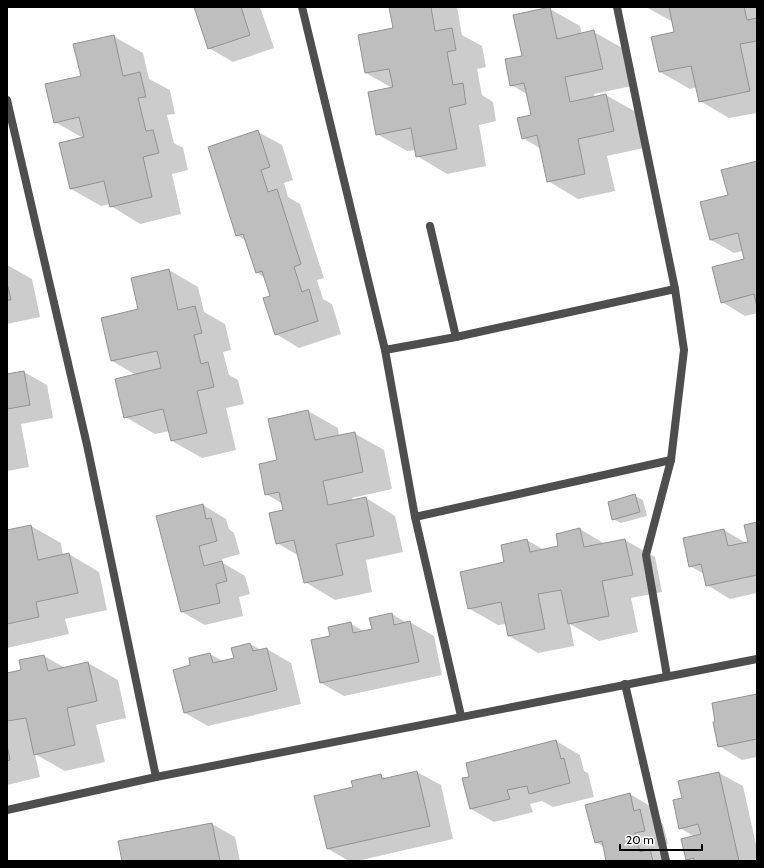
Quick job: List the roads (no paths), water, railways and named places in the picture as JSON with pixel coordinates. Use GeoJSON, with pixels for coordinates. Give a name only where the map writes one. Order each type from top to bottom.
{"type":"FeatureCollection","features":[{"type":"Feature","properties":{"kind":"street"},"geometry":{"type":"LineString","coordinates":[[302,7],[385,350],[415,518],[461,716]]}},
{"type":"Feature","properties":{"kind":"street"},"geometry":{"type":"LineString","coordinates":[[617,7],[675,290],[684,350],[671,460],[646,556],[667,676]]}},
{"type":"Feature","properties":{"kind":"street"},"geometry":{"type":"LineString","coordinates":[[7,100],[87,445],[156,777]]}},
{"type":"Feature","properties":{"kind":"street"},"geometry":{"type":"LineString","coordinates":[[430,226],[456,337]]}},
{"type":"Feature","properties":{"kind":"street"},"geometry":{"type":"LineString","coordinates":[[385,350],[456,337],[675,290]]}},
{"type":"Feature","properties":{"kind":"street"},"geometry":{"type":"LineString","coordinates":[[415,518],[671,460]]}},
{"type":"Feature","properties":{"kind":"street"},"geometry":{"type":"LineString","coordinates":[[7,810],[156,777],[757,659]]}},
{"type":"Feature","properties":{"kind":"street"},"geometry":{"type":"LineString","coordinates":[[625,684],[666,861]]}}]}
